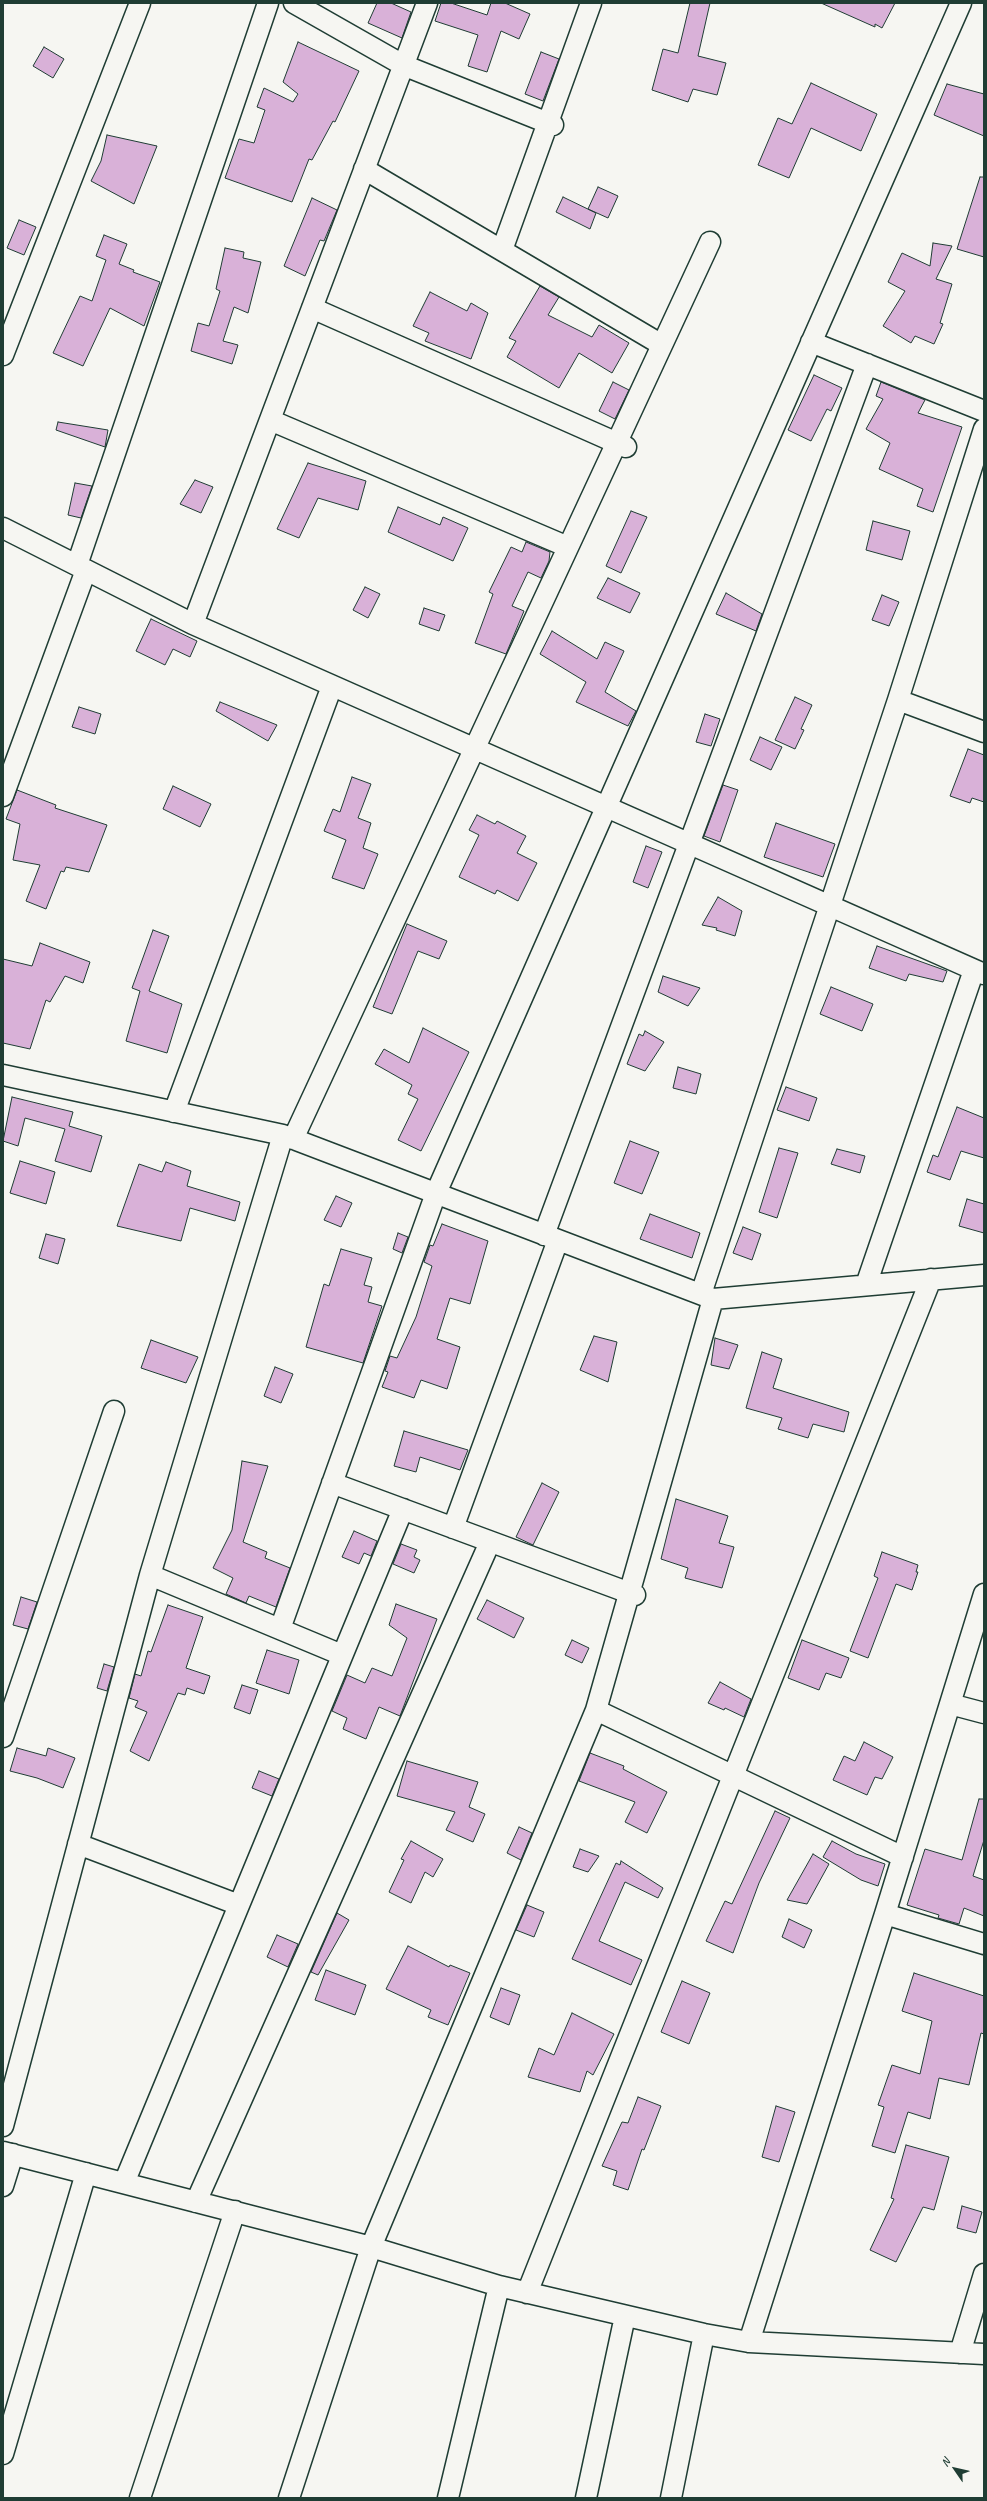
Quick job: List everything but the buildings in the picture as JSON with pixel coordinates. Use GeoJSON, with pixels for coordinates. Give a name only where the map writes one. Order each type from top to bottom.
{"type":"FeatureCollection","features":[{"type":"Feature","properties":{"kind":"street"},"geometry":{"type":"LineString","coordinates":[[3,355],[140,3]]}},
{"type":"Feature","properties":{"kind":"street"},"geometry":{"type":"LineString","coordinates":[[3,796],[82,568],[268,3]]}},
{"type":"Feature","properties":{"kind":"street"},"geometry":{"type":"LineString","coordinates":[[294,3],[403,66],[550,124]]}},
{"type":"Feature","properties":{"kind":"street"},"geometry":{"type":"LineString","coordinates":[[193,624],[427,3]]}},
{"type":"Feature","properties":{"kind":"street"},"geometry":{"type":"LineString","coordinates":[[502,250],[550,124],[591,3]]}},
{"type":"Feature","properties":{"kind":"street"},"geometry":{"type":"LineString","coordinates":[[280,1629],[436,1193],[960,3]]}},
{"type":"Feature","properties":{"kind":"street"},"geometry":{"type":"LineString","coordinates":[[364,169],[662,345]]}},
{"type":"Feature","properties":{"kind":"street"},"geometry":{"type":"LineString","coordinates":[[3,2126],[150,1575],[288,1137],[475,749],[568,547],[621,445],[662,345],[710,242]]}},
{"type":"Feature","properties":{"kind":"street"},"geometry":{"type":"LineString","coordinates":[[312,308],[621,445]]}},
{"type":"Feature","properties":{"kind":"street"},"geometry":{"type":"LineString","coordinates":[[811,342],[984,411]]}},
{"type":"Feature","properties":{"kind":"street"},"geometry":{"type":"LineString","coordinates":[[453,1528],[551,1237],[689,844],[867,364]]}},
{"type":"Feature","properties":{"kind":"street"},"geometry":{"type":"LineString","coordinates":[[270,420],[568,547]]}},
{"type":"Feature","properties":{"kind":"street"},"geometry":{"type":"LineString","coordinates":[[289,2498],[371,2247],[596,1710],[632,1594],[707,1296],[830,906],[898,700],[984,429]]}},
{"type":"Feature","properties":{"kind":"street"},"geometry":{"type":"LineString","coordinates":[[3,528],[193,624],[979,972],[866,1285]]}},
{"type":"Feature","properties":{"kind":"street"},"geometry":{"type":"LineString","coordinates":[[174,1112],[332,686]]}},
{"type":"Feature","properties":{"kind":"street"},"geometry":{"type":"LineString","coordinates":[[898,700],[984,732]]}},
{"type":"Feature","properties":{"kind":"street"},"geometry":{"type":"LineString","coordinates":[[3,1075],[288,1137],[707,1296],[984,1275]]}},
{"type":"Feature","properties":{"kind":"street"},"geometry":{"type":"LineString","coordinates":[[527,2293],[931,1279]]}},
{"type":"Feature","properties":{"kind":"street"},"geometry":{"type":"LineString","coordinates":[[3,1737],[114,1412]]}},
{"type":"Feature","properties":{"kind":"street"},"geometry":{"type":"LineString","coordinates":[[332,1483],[632,1594]]}},
{"type":"Feature","properties":{"kind":"street"},"geometry":{"type":"LineString","coordinates":[[124,2183],[402,1509]]}},
{"type":"Feature","properties":{"kind":"street"},"geometry":{"type":"LineString","coordinates":[[196,2202],[490,1542]]}},
{"type":"Feature","properties":{"kind":"street"},"geometry":{"type":"LineString","coordinates":[[150,1575],[342,1655]]}},
{"type":"Feature","properties":{"kind":"street"},"geometry":{"type":"LineString","coordinates":[[749,2342],[903,1857],[984,1594]]}},
{"type":"Feature","properties":{"kind":"street"},"geometry":{"type":"LineString","coordinates":[[950,1704],[984,1713]]}},
{"type":"Feature","properties":{"kind":"street"},"geometry":{"type":"LineString","coordinates":[[596,1710],[903,1857]]}},
{"type":"Feature","properties":{"kind":"street"},"geometry":{"type":"LineString","coordinates":[[78,1844],[239,1906]]}},
{"type":"Feature","properties":{"kind":"street"},"geometry":{"type":"LineString","coordinates":[[885,1914],[984,1944]]}},
{"type":"Feature","properties":{"kind":"street"},"geometry":{"type":"LineString","coordinates":[[3,2186],[8,2153],[371,2247],[499,2286],[704,2334],[749,2342],[984,2354]]}},
{"type":"Feature","properties":{"kind":"street"},"geometry":{"type":"LineString","coordinates":[[3,2454],[86,2173]]}},
{"type":"Feature","properties":{"kind":"street"},"geometry":{"type":"LineString","coordinates":[[140,2498],[235,2212]]}},
{"type":"Feature","properties":{"kind":"street"},"geometry":{"type":"LineString","coordinates":[[960,2353],[984,2274]]}},
{"type":"Feature","properties":{"kind":"street"},"geometry":{"type":"LineString","coordinates":[[448,2498],[499,2286]]}},
{"type":"Feature","properties":{"kind":"street"},"geometry":{"type":"LineString","coordinates":[[586,2498],[625,2316]]}},
{"type":"Feature","properties":{"kind":"street"},"geometry":{"type":"LineString","coordinates":[[671,2498],[704,2334]]}}]}
